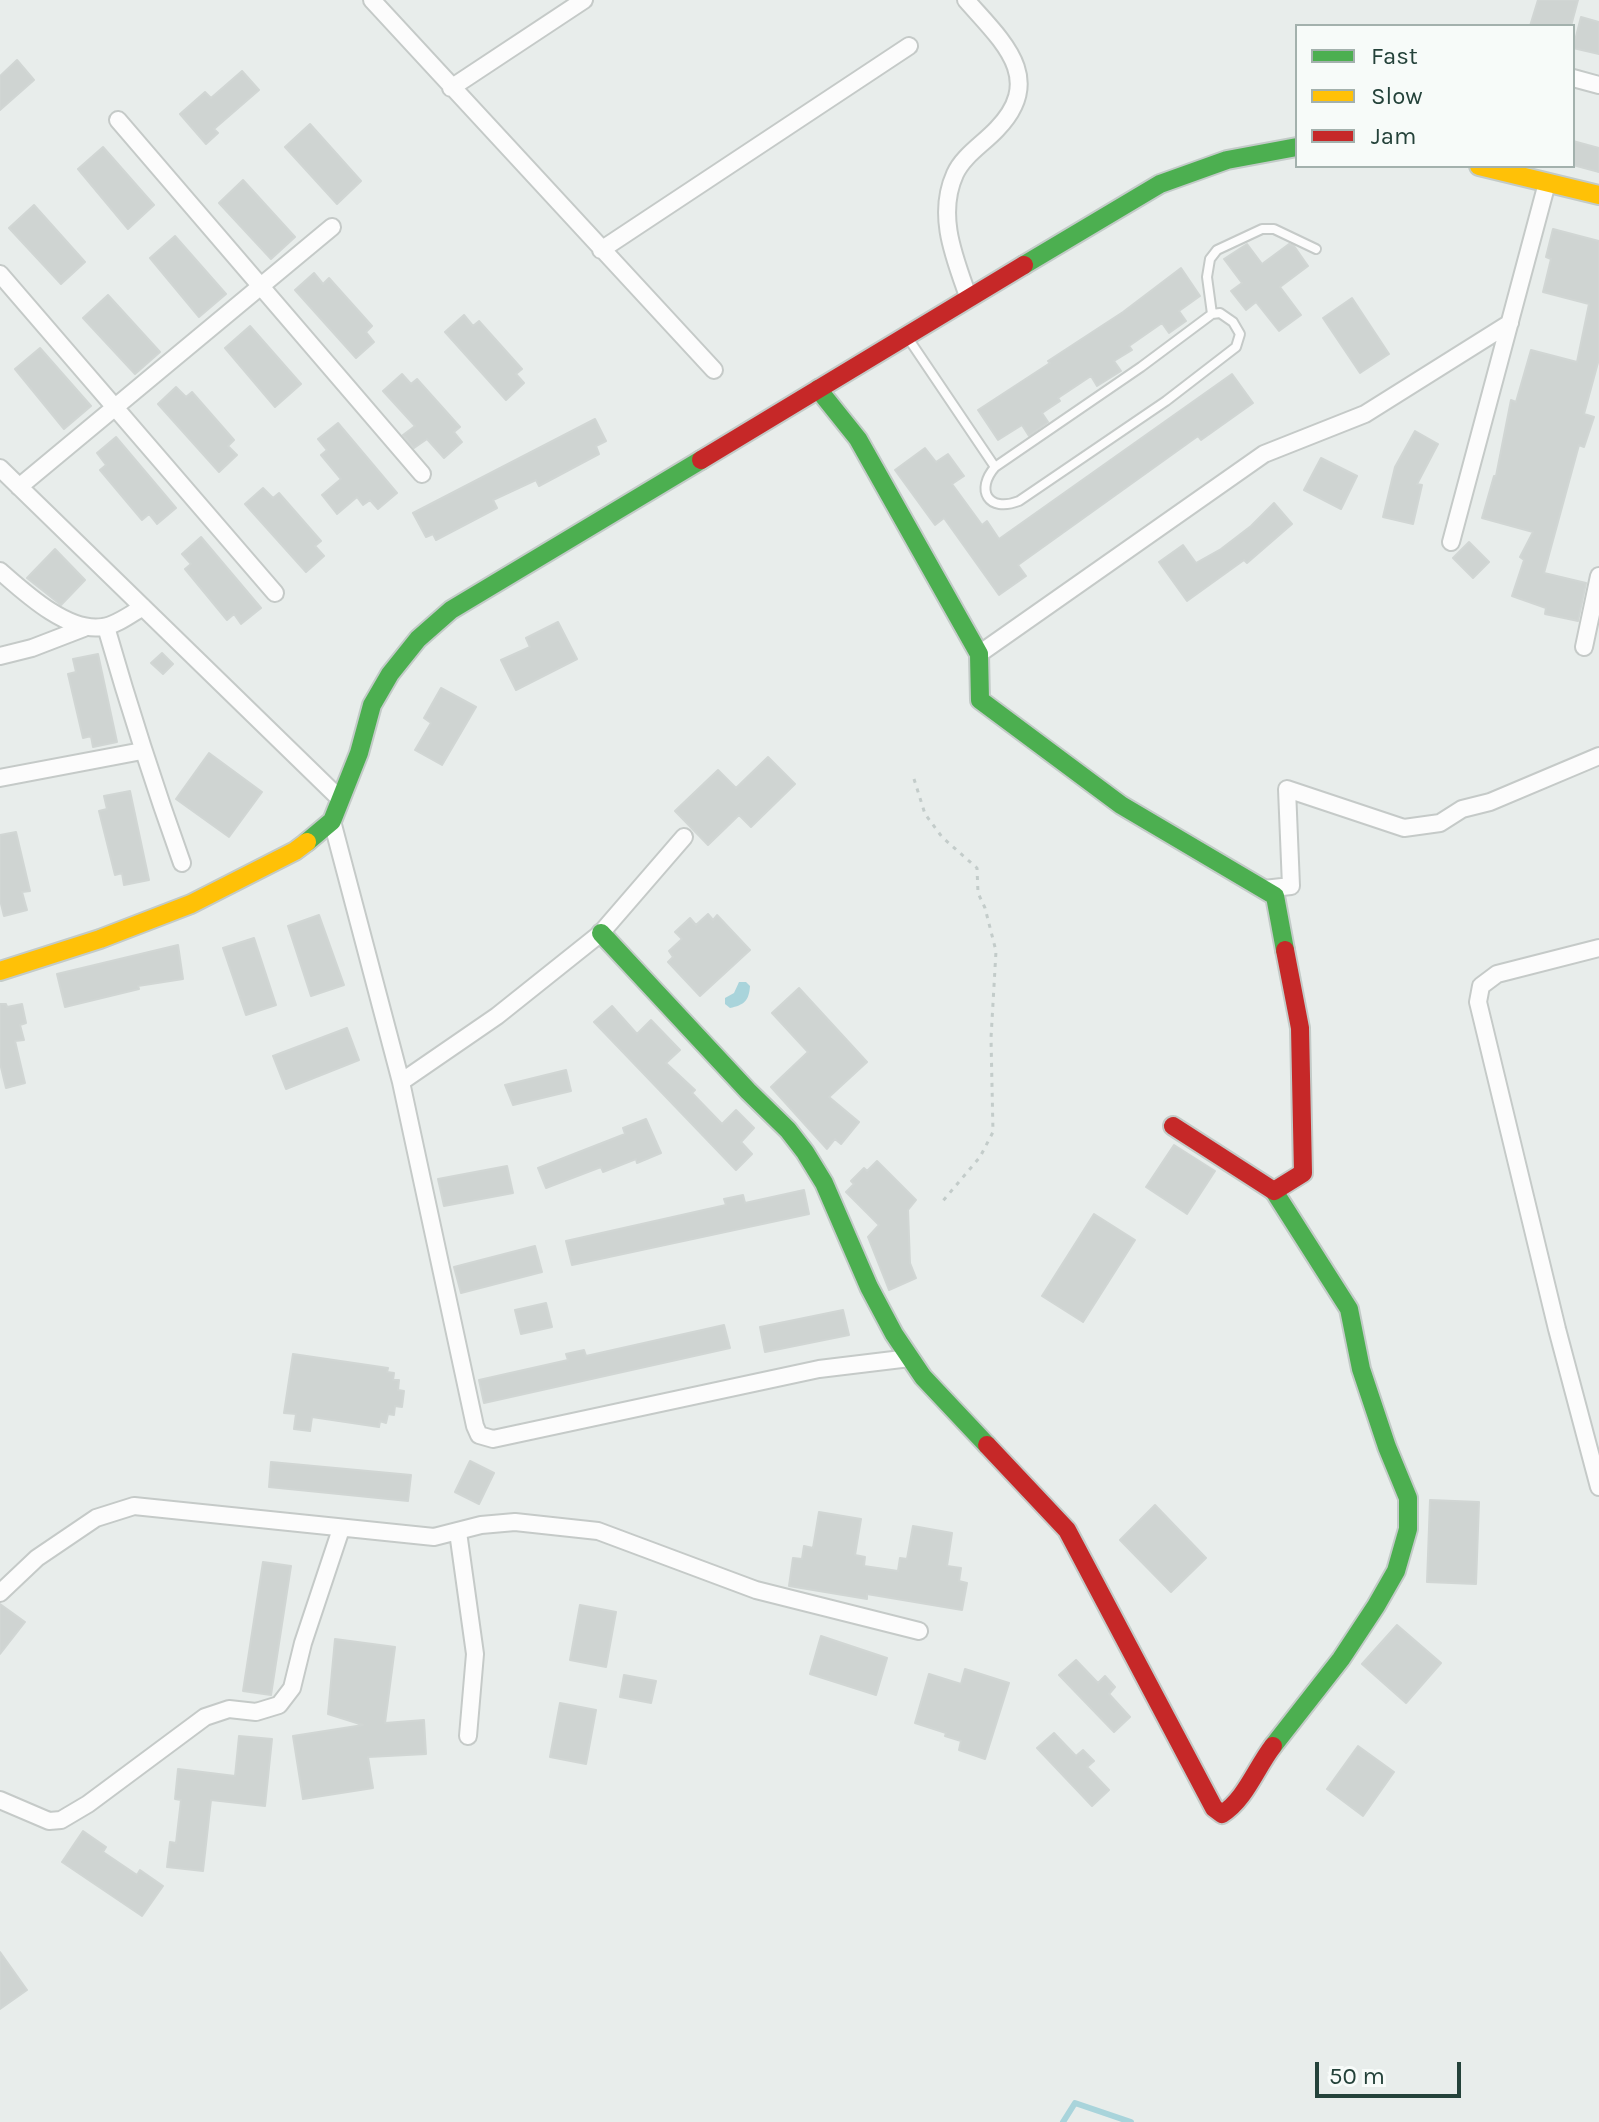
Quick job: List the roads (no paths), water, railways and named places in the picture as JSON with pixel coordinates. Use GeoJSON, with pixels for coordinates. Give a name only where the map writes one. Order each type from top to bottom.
{"type":"FeatureCollection","features":[{"type":"Feature","properties":{"kind":"street"},"geometry":{"type":"LineString","coordinates":[[372,0],[714,370]]}},
{"type":"Feature","properties":{"kind":"street"},"geometry":{"type":"LineString","coordinates":[[451,88],[584,0]]}},
{"type":"Feature","properties":{"kind":"street"},"geometry":{"type":"LineString","coordinates":[[966,0],[1003,42],[1020,76],[1019,92],[1012,107],[999,128],[968,155],[955,174],[952,186],[947,210],[948,238],[969,299]]}},
{"type":"Feature","properties":{"kind":"street"},"geometry":{"type":"LineString","coordinates":[[601,250],[909,46]]}},
{"type":"Feature","properties":{"kind":"street"},"geometry":{"type":"LineString","coordinates":[[1575,79],[1599,85]]}},
{"type":"Feature","properties":{"kind":"street"},"geometry":{"type":"LineString","coordinates":[[118,120],[422,474]]}},
{"type":"Feature","properties":{"kind":"street"},"geometry":{"type":"LineString","coordinates":[[0,971],[100,939],[191,904],[295,851],[332,821],[359,753],[372,705],[390,674],[418,639],[451,610],[1160,184],[1204,165],[1240,155],[1295,147]]}},
{"type":"Feature","properties":{"kind":"street"},"geometry":{"type":"LineString","coordinates":[[1487,168],[1599,195]]}},
{"type":"Feature","properties":{"kind":"street"},"geometry":{"type":"LineString","coordinates":[[1451,542],[1547,183]]}},
{"type":"Feature","properties":{"kind":"street"},"geometry":{"type":"LineString","coordinates":[[19,487],[332,227]]}},
{"type":"Feature","properties":{"kind":"street"},"geometry":{"type":"LineString","coordinates":[[0,274],[275,593]]}},
{"type":"Feature","properties":{"kind":"street"},"geometry":{"type":"LineString","coordinates":[[979,654],[1264,454],[1365,414],[1510,323]]}},
{"type":"Feature","properties":{"kind":"street"},"geometry":{"type":"LineString","coordinates":[[818,389],[858,439],[979,654],[980,700],[1121,805],[1275,896],[1300,1028],[1303,1173],[1274,1191]]}},
{"type":"Feature","properties":{"kind":"street"},"geometry":{"type":"LineString","coordinates":[[0,468],[340,799]]}},
{"type":"Feature","properties":{"kind":"street"},"geometry":{"type":"LineString","coordinates":[[0,571],[28,595],[84,628]]}},
{"type":"Feature","properties":{"kind":"street"},"geometry":{"type":"LineString","coordinates":[[1584,647],[1599,576]]}},
{"type":"Feature","properties":{"kind":"street"},"geometry":{"type":"LineString","coordinates":[[0,656],[32,648],[84,628],[106,627],[143,607]]}},
{"type":"Feature","properties":{"kind":"street"},"geometry":{"type":"LineString","coordinates":[[106,627],[142,751],[182,863]]}},
{"type":"Feature","properties":{"kind":"street"},"geometry":{"type":"LineString","coordinates":[[0,778],[142,751]]}},
{"type":"Feature","properties":{"kind":"street"},"geometry":{"type":"LineString","coordinates":[[1264,889],[1291,886],[1287,789],[1404,828],[1440,823],[1462,809],[1490,802],[1599,756]]}},
{"type":"Feature","properties":{"kind":"street"},"geometry":{"type":"LineString","coordinates":[[332,821],[401,1082],[479,1435],[493,1439],[819,1369],[910,1358]]}},
{"type":"Feature","properties":{"kind":"street"},"geometry":{"type":"LineString","coordinates":[[401,1082],[497,1016],[601,933],[684,837]]}},
{"type":"Feature","properties":{"kind":"street"},"geometry":{"type":"LineString","coordinates":[[601,933],[788,1130],[805,1152],[824,1183],[869,1287],[894,1334],[951,1408],[1067,1530],[1214,1808],[1222,1814],[1235,1806],[1259,1764],[1341,1659],[1376,1606],[1396,1571],[1408,1529],[1408,1498],[1361,1369],[1349,1309],[1274,1191],[1173,1126]]}},
{"type":"Feature","properties":{"kind":"street"},"geometry":{"type":"LineString","coordinates":[[1599,948],[1497,974],[1481,986],[1478,1002],[1557,1329],[1599,1487]]}},
{"type":"Feature","properties":{"kind":"street"},"geometry":{"type":"LineString","coordinates":[[0,1593],[37,1558],[96,1518],[134,1506],[434,1537],[481,1525],[515,1522],[598,1531],[756,1590],[919,1631]]}},
{"type":"Feature","properties":{"kind":"street"},"geometry":{"type":"LineString","coordinates":[[0,1800],[49,1821],[61,1820],[88,1804],[205,1717],[229,1709],[256,1712],[279,1705],[292,1688],[303,1643],[341,1529]]}},
{"type":"Feature","properties":{"kind":"street"},"geometry":{"type":"LineString","coordinates":[[458,1532],[475,1654],[468,1736]]}},
{"type":"Feature","properties":{"kind":"lane"},"geometry":{"type":"LineString","coordinates":[[1212,314],[1207,277],[1210,259],[1217,250],[1262,229],[1274,229],[1316,249]]}},
{"type":"Feature","properties":{"kind":"lane"},"geometry":{"type":"LineString","coordinates":[[1220,313],[1233,322],[1240,334],[1236,347],[1166,401],[1009,505],[993,502],[986,494],[986,480],[995,467],[1141,367],[1212,314],[1220,313]]}},
{"type":"Feature","properties":{"kind":"lane"},"geometry":{"type":"LineString","coordinates":[[906,336],[995,467]]}},
{"type":"Feature","properties":{"kind":"water"},"geometry":{"type":"Polygon","coordinates":[[[739,982],[750,986],[747,999],[730,1008],[725,1004],[725,998],[734,993],[739,982]]]}},
{"type":"Feature","properties":{"kind":"waterway"},"geometry":{"type":"LineString","coordinates":[[1063,2122],[1075,2103],[1131,2122]]}}]}
